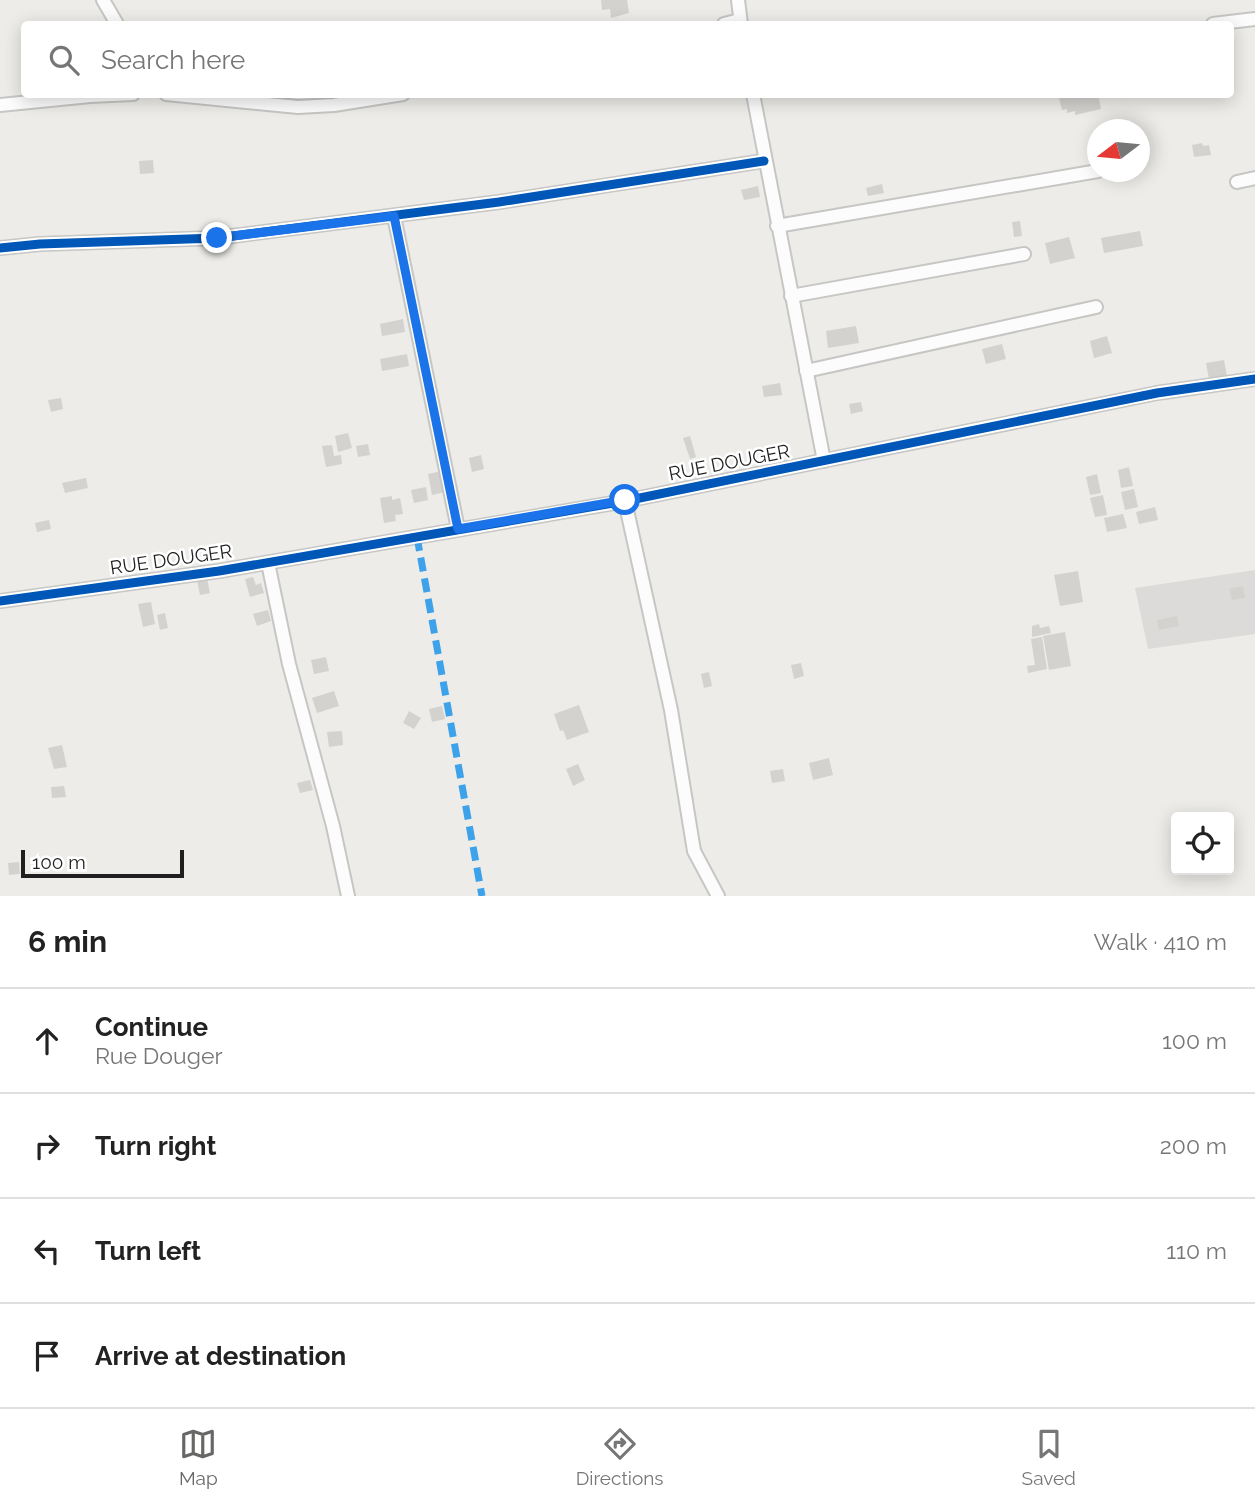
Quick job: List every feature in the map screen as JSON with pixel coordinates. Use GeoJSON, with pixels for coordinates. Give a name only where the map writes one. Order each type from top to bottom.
{"type":"FeatureCollection","features":[{"type":"Feature","properties":{"kind":"street"},"geometry":{"type":"LineString","coordinates":[[103,0],[115,21]]}},
{"type":"Feature","properties":{"kind":"street"},"geometry":{"type":"LineString","coordinates":[[738,0],[740,21]]}},
{"type":"Feature","properties":{"kind":"street"},"geometry":{"type":"LineString","coordinates":[[1234,22],[1255,19]]}},
{"type":"Feature","properties":{"kind":"street"},"geometry":{"type":"LineString","coordinates":[[0,105],[70,98]]}},
{"type":"Feature","properties":{"kind":"street"},"geometry":{"type":"LineString","coordinates":[[207,98],[298,107],[366,98]]}},
{"type":"Feature","properties":{"kind":"street"},"geometry":{"type":"LineString","coordinates":[[754,98],[824,461]]}},
{"type":"Feature","properties":{"kind":"street"},"geometry":{"type":"LineString","coordinates":[[0,248],[40,244],[217,238],[394,216],[764,161]]}},
{"type":"Feature","properties":{"kind":"street"},"geometry":{"type":"LineString","coordinates":[[777,226],[1087,174]]}},
{"type":"Feature","properties":{"kind":"street"},"geometry":{"type":"LineString","coordinates":[[1237,182],[1255,178]]}},
{"type":"Feature","properties":{"kind":"street"},"geometry":{"type":"LineString","coordinates":[[394,216],[458,529]]}},
{"type":"Feature","properties":{"kind":"street"},"geometry":{"type":"LineString","coordinates":[[791,296],[1024,254]]}},
{"type":"Feature","properties":{"kind":"street"},"geometry":{"type":"LineString","coordinates":[[806,371],[1096,307]]}},
{"type":"Feature","properties":{"kind":"street","name":"RUE DOUGER"},"geometry":{"type":"LineString","coordinates":[[0,601],[268,563],[625,500],[1157,393],[1255,379]]}},
{"type":"Feature","properties":{"kind":"street"},"geometry":{"type":"LineString","coordinates":[[625,500],[671,710],[694,850],[718,896]]}},
{"type":"Feature","properties":{"kind":"street"},"geometry":{"type":"LineString","coordinates":[[268,563],[289,664],[333,826],[348,896]]}},
{"type":"Feature","properties":{"kind":"shaded area"},"geometry":{"type":"Polygon","coordinates":[[[1255,570],[1255,634],[1148,649],[1135,588],[1255,570]]]}},
{"type":"Feature","properties":{"kind":"building"},"geometry":{"type":"Polygon","coordinates":[[[601,0],[627,0],[629,13],[611,18],[610,9],[602,10],[601,0]]]}},
{"type":"Feature","properties":{"kind":"building"},"geometry":{"type":"Polygon","coordinates":[[[1059,98],[1099,98],[1101,109],[1075,115],[1075,111],[1067,113],[1067,109],[1062,110],[1059,98]]]}},
{"type":"Feature","properties":{"kind":"building"},"geometry":{"type":"Polygon","coordinates":[[[1202,143],[1203,146],[1209,145],[1211,155],[1194,157],[1192,145],[1202,143]]]}},
{"type":"Feature","properties":{"kind":"building"},"geometry":{"type":"Polygon","coordinates":[[[153,160],[154,173],[140,174],[139,161],[153,160]]]}},
{"type":"Feature","properties":{"kind":"building"},"geometry":{"type":"Polygon","coordinates":[[[882,184],[884,193],[868,196],[866,188],[882,184]]]}},
{"type":"Feature","properties":{"kind":"building"},"geometry":{"type":"Polygon","coordinates":[[[758,186],[760,197],[744,200],[741,190],[758,186]]]}},
{"type":"Feature","properties":{"kind":"building"},"geometry":{"type":"Polygon","coordinates":[[[1020,221],[1022,236],[1014,237],[1012,222],[1020,221]]]}},
{"type":"Feature","properties":{"kind":"building"},"geometry":{"type":"Polygon","coordinates":[[[1140,231],[1143,246],[1104,253],[1101,238],[1140,231]]]}},
{"type":"Feature","properties":{"kind":"building"},"geometry":{"type":"Polygon","coordinates":[[[1069,237],[1075,258],[1050,264],[1045,243],[1069,237]]]}},
{"type":"Feature","properties":{"kind":"building"},"geometry":{"type":"Polygon","coordinates":[[[403,319],[405,332],[382,336],[380,324],[403,319]]]}},
{"type":"Feature","properties":{"kind":"building"},"geometry":{"type":"Polygon","coordinates":[[[856,326],[859,343],[828,348],[826,331],[856,326]]]}},
{"type":"Feature","properties":{"kind":"building"},"geometry":{"type":"Polygon","coordinates":[[[1107,336],[1112,353],[1094,358],[1090,341],[1107,336]]]}},
{"type":"Feature","properties":{"kind":"building"},"geometry":{"type":"Polygon","coordinates":[[[1002,344],[1006,359],[986,364],[982,349],[1002,344]]]}},
{"type":"Feature","properties":{"kind":"building"},"geometry":{"type":"Polygon","coordinates":[[[407,354],[409,366],[382,371],[380,359],[407,354]]]}},
{"type":"Feature","properties":{"kind":"building"},"geometry":{"type":"Polygon","coordinates":[[[1224,360],[1227,376],[1209,379],[1206,363],[1224,360]]]}},
{"type":"Feature","properties":{"kind":"building"},"geometry":{"type":"Polygon","coordinates":[[[780,383],[782,395],[764,397],[762,386],[780,383]]]}},
{"type":"Feature","properties":{"kind":"building"},"geometry":{"type":"Polygon","coordinates":[[[61,398],[63,409],[51,412],[48,400],[61,398]]]}},
{"type":"Feature","properties":{"kind":"building"},"geometry":{"type":"Polygon","coordinates":[[[861,402],[863,411],[851,414],[849,404],[861,402]]]}},
{"type":"Feature","properties":{"kind":"building"},"geometry":{"type":"Polygon","coordinates":[[[348,433],[352,448],[338,452],[335,436],[348,433]]]}},
{"type":"Feature","properties":{"kind":"building"},"geometry":{"type":"Polygon","coordinates":[[[690,436],[696,457],[690,459],[683,438],[690,436]]]}},
{"type":"Feature","properties":{"kind":"building"},"geometry":{"type":"Polygon","coordinates":[[[368,444],[370,455],[358,457],[356,446],[368,444]]]}},
{"type":"Feature","properties":{"kind":"building"},"geometry":{"type":"Polygon","coordinates":[[[332,445],[334,456],[341,455],[342,464],[326,467],[322,446],[332,445]]]}},
{"type":"Feature","properties":{"kind":"building"},"geometry":{"type":"Polygon","coordinates":[[[481,455],[484,469],[472,472],[469,458],[481,455]]]}},
{"type":"Feature","properties":{"kind":"building"},"geometry":{"type":"Polygon","coordinates":[[[1129,467],[1133,486],[1121,488],[1118,470],[1129,467]]]}},
{"type":"Feature","properties":{"kind":"building"},"geometry":{"type":"Polygon","coordinates":[[[442,471],[446,492],[432,495],[428,474],[442,471]]]}},
{"type":"Feature","properties":{"kind":"building"},"geometry":{"type":"Polygon","coordinates":[[[1097,474],[1101,493],[1090,495],[1086,477],[1097,474]]]}},
{"type":"Feature","properties":{"kind":"building"},"geometry":{"type":"Polygon","coordinates":[[[86,478],[88,488],[65,493],[62,483],[86,478]]]}},
{"type":"Feature","properties":{"kind":"building"},"geometry":{"type":"Polygon","coordinates":[[[426,487],[428,500],[414,503],[411,490],[426,487]]]}},
{"type":"Feature","properties":{"kind":"building"},"geometry":{"type":"Polygon","coordinates":[[[1134,489],[1138,507],[1125,510],[1121,492],[1134,489]]]}},
{"type":"Feature","properties":{"kind":"building"},"geometry":{"type":"Polygon","coordinates":[[[1103,495],[1107,515],[1095,517],[1090,498],[1103,495]]]}},
{"type":"Feature","properties":{"kind":"building"},"geometry":{"type":"Polygon","coordinates":[[[392,496],[392,500],[400,498],[403,514],[395,515],[396,521],[384,523],[380,498],[392,496]]]}},
{"type":"Feature","properties":{"kind":"building"},"geometry":{"type":"Polygon","coordinates":[[[1155,507],[1158,520],[1139,524],[1136,512],[1155,507]]]}},
{"type":"Feature","properties":{"kind":"building"},"geometry":{"type":"Polygon","coordinates":[[[1123,514],[1127,528],[1107,532],[1104,518],[1123,514]]]}},
{"type":"Feature","properties":{"kind":"building"},"geometry":{"type":"Polygon","coordinates":[[[49,520],[51,529],[37,532],[35,523],[49,520]]]}},
{"type":"Feature","properties":{"kind":"building"},"geometry":{"type":"Polygon","coordinates":[[[1078,571],[1083,602],[1060,606],[1054,575],[1078,571]]]}},
{"type":"Feature","properties":{"kind":"building"},"geometry":{"type":"Polygon","coordinates":[[[253,577],[256,585],[261,583],[264,593],[250,597],[245,579],[253,577]]]}},
{"type":"Feature","properties":{"kind":"building"},"geometry":{"type":"Polygon","coordinates":[[[207,578],[210,593],[200,595],[197,580],[207,578]]]}},
{"type":"Feature","properties":{"kind":"building"},"geometry":{"type":"Polygon","coordinates":[[[1243,586],[1245,598],[1232,600],[1229,589],[1243,586]]]}},
{"type":"Feature","properties":{"kind":"building"},"geometry":{"type":"Polygon","coordinates":[[[151,602],[155,624],[143,627],[138,604],[151,602]]]}},
{"type":"Feature","properties":{"kind":"building"},"geometry":{"type":"Polygon","coordinates":[[[268,610],[271,621],[257,626],[253,614],[268,610]]]}},
{"type":"Feature","properties":{"kind":"building"},"geometry":{"type":"Polygon","coordinates":[[[165,613],[168,628],[160,630],[157,615],[165,613]]]}},
{"type":"Feature","properties":{"kind":"building"},"geometry":{"type":"Polygon","coordinates":[[[1177,616],[1179,626],[1159,630],[1157,620],[1177,616]]]}},
{"type":"Feature","properties":{"kind":"building"},"geometry":{"type":"Polygon","coordinates":[[[1039,624],[1040,628],[1049,626],[1051,633],[1032,637],[1032,626],[1039,624]]]}},
{"type":"Feature","properties":{"kind":"building"},"geometry":{"type":"Polygon","coordinates":[[[1065,632],[1071,666],[1049,670],[1043,636],[1065,632]]]}},
{"type":"Feature","properties":{"kind":"building"},"geometry":{"type":"Polygon","coordinates":[[[1042,637],[1047,669],[1028,673],[1027,666],[1035,665],[1031,639],[1042,637]]]}},
{"type":"Feature","properties":{"kind":"building"},"geometry":{"type":"Polygon","coordinates":[[[326,657],[329,671],[314,674],[311,660],[326,657]]]}},
{"type":"Feature","properties":{"kind":"building"},"geometry":{"type":"Polygon","coordinates":[[[801,663],[804,676],[794,679],[791,665],[801,663]]]}},
{"type":"Feature","properties":{"kind":"building"},"geometry":{"type":"Polygon","coordinates":[[[709,672],[712,686],[704,688],[701,674],[709,672]]]}},
{"type":"Feature","properties":{"kind":"building"},"geometry":{"type":"Polygon","coordinates":[[[334,691],[339,706],[317,713],[312,698],[334,691]]]}},
{"type":"Feature","properties":{"kind":"building"},"geometry":{"type":"Polygon","coordinates":[[[579,705],[589,732],[567,740],[563,730],[560,731],[554,714],[579,705]]]}},
{"type":"Feature","properties":{"kind":"building"},"geometry":{"type":"Polygon","coordinates":[[[442,706],[445,719],[432,722],[429,709],[442,706]]]}},
{"type":"Feature","properties":{"kind":"building"},"geometry":{"type":"Polygon","coordinates":[[[409,711],[421,718],[414,729],[403,723],[409,711]]]}},
{"type":"Feature","properties":{"kind":"building"},"geometry":{"type":"Polygon","coordinates":[[[342,731],[343,745],[329,747],[327,732],[342,731]]]}},
{"type":"Feature","properties":{"kind":"building"},"geometry":{"type":"Polygon","coordinates":[[[62,745],[67,767],[54,769],[48,748],[62,745]]]}},
{"type":"Feature","properties":{"kind":"building"},"geometry":{"type":"Polygon","coordinates":[[[829,758],[833,775],[813,780],[809,763],[829,758]]]}},
{"type":"Feature","properties":{"kind":"building"},"geometry":{"type":"Polygon","coordinates":[[[578,764],[585,780],[573,786],[566,769],[578,764]]]}},
{"type":"Feature","properties":{"kind":"building"},"geometry":{"type":"Polygon","coordinates":[[[783,769],[785,781],[772,783],[770,771],[783,769]]]}},
{"type":"Feature","properties":{"kind":"building"},"geometry":{"type":"Polygon","coordinates":[[[310,780],[313,790],[300,793],[297,783],[310,780]]]}},
{"type":"Feature","properties":{"kind":"building"},"geometry":{"type":"Polygon","coordinates":[[[64,786],[66,797],[52,798],[51,787],[64,786]]]}},
{"type":"Feature","properties":{"kind":"building"},"geometry":{"type":"Polygon","coordinates":[[[19,862],[20,874],[9,875],[8,863],[19,862]]]}},
{"type":"Feature","properties":{"kind":"marked path"},"geometry":{"type":"LineString","coordinates":[[417,537],[482,896]]}},
{"type":"Feature","properties":{"kind":"cycle path"},"geometry":{"type":"LineString","coordinates":[[0,248],[40,244],[217,238],[499,202],[764,161]]}},
{"type":"Feature","properties":{"kind":"cycle path"},"geometry":{"type":"LineString","coordinates":[[0,601],[219,571],[625,501],[1157,393],[1255,379]]}},
{"type":"Feature","properties":{"kind":"route"},"geometry":{"type":"LineString","coordinates":[[217,238],[394,216],[458,529],[625,500]]}}]}
